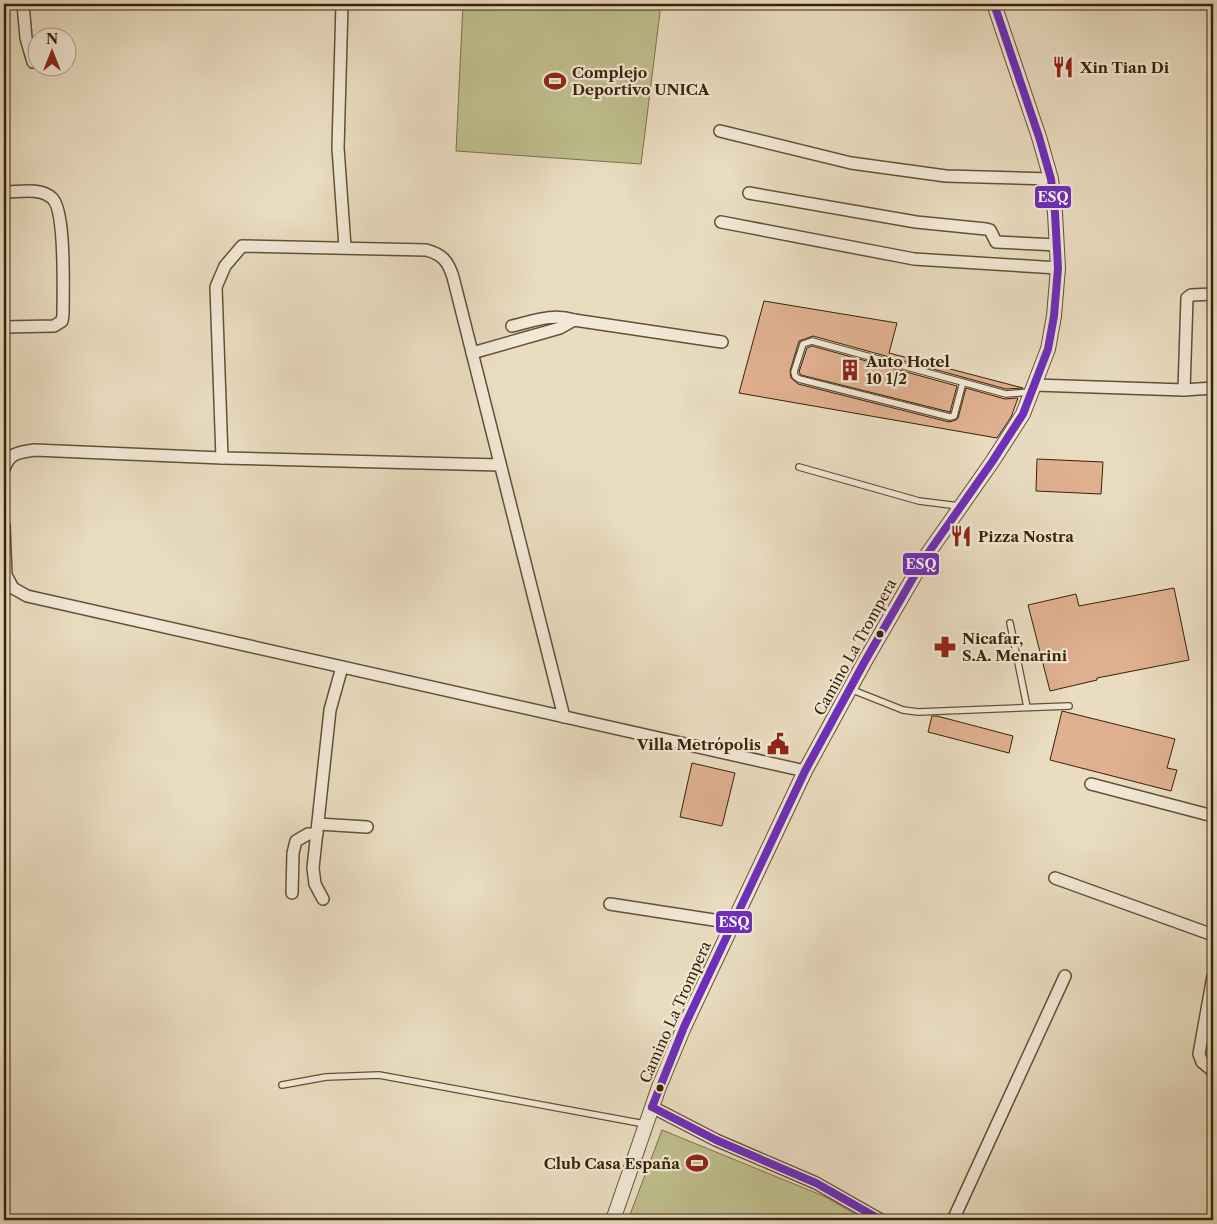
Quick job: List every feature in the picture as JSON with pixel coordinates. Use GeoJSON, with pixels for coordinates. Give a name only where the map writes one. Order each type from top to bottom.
{"type":"FeatureCollection","features":[{"type":"Feature","properties":{"kind":"street"},"geometry":{"type":"LineString","coordinates":[[23,4],[28,45]]}},
{"type":"Feature","properties":{"kind":"street"},"geometry":{"type":"LineString","coordinates":[[342,4],[338,148],[345,247]]}},
{"type":"Feature","properties":{"kind":"street","name":"Camino La Trompera"},"geometry":{"type":"LineString","coordinates":[[613,1220],[652,1107],[684,1027],[805,771],[924,559],[1023,414],[1048,349],[1054,316],[1058,268],[1051,179],[1039,137],[994,4]]}},
{"type":"Feature","properties":{"kind":"street"},"geometry":{"type":"LineString","coordinates":[[720,131],[851,163],[946,176],[1051,179]]}},
{"type":"Feature","properties":{"kind":"street"},"geometry":{"type":"LineString","coordinates":[[4,192],[36,191],[53,198],[58,205],[61,223],[63,315],[62,321],[54,326],[4,327]]}},
{"type":"Feature","properties":{"kind":"street"},"geometry":{"type":"LineString","coordinates":[[749,193],[916,222],[986,229],[990,230],[996,242],[1056,245]]}},
{"type":"Feature","properties":{"kind":"street"},"geometry":{"type":"LineString","coordinates":[[721,222],[914,260],[1058,268]]}},
{"type":"Feature","properties":{"kind":"street"},"geometry":{"type":"LineString","coordinates":[[222,458],[216,287],[225,266],[242,246],[426,250],[438,253],[445,258],[450,266],[564,717]]}},
{"type":"Feature","properties":{"kind":"street"},"geometry":{"type":"LineString","coordinates":[[1184,390],[1187,298],[1191,295],[1213,294]]}},
{"type":"Feature","properties":{"kind":"street"},"geometry":{"type":"LineString","coordinates":[[512,326],[554,316],[722,342]]}},
{"type":"Feature","properties":{"kind":"street"},"geometry":{"type":"LineString","coordinates":[[472,353],[560,328],[574,320]]}},
{"type":"Feature","properties":{"kind":"street"},"geometry":{"type":"LineString","coordinates":[[1034,389],[1184,390],[1213,388]]}},
{"type":"Feature","properties":{"kind":"street"},"geometry":{"type":"LineString","coordinates":[[4,469],[7,460],[16,453],[34,450],[222,458],[500,465]]}},
{"type":"Feature","properties":{"kind":"street"},"geometry":{"type":"LineString","coordinates":[[4,526],[6,575],[13,588],[27,596],[805,771]]}},
{"type":"Feature","properties":{"kind":"street"},"geometry":{"type":"LineString","coordinates":[[322,899],[315,884],[313,868],[330,710],[342,666]]}},
{"type":"Feature","properties":{"kind":"street"},"geometry":{"type":"LineString","coordinates":[[1091,784],[1213,816]]}},
{"type":"Feature","properties":{"kind":"street"},"geometry":{"type":"LineString","coordinates":[[292,893],[293,853],[296,841],[317,829],[367,828]]}},
{"type":"Feature","properties":{"kind":"street"},"geometry":{"type":"LineString","coordinates":[[1055,878],[1213,935]]}},
{"type":"Feature","properties":{"kind":"street"},"geometry":{"type":"LineString","coordinates":[[610,904],[733,923]]}},
{"type":"Feature","properties":{"kind":"street"},"geometry":{"type":"LineString","coordinates":[[953,1220],[1065,976]]}},
{"type":"Feature","properties":{"kind":"street"},"geometry":{"type":"LineString","coordinates":[[1213,976],[1199,1054],[1202,1062],[1213,1071]]}},
{"type":"Feature","properties":{"kind":"street"},"geometry":{"type":"LineString","coordinates":[[652,1107],[716,1140],[816,1183],[881,1220]]}},
{"type":"Feature","properties":{"kind":"lane"},"geometry":{"type":"LineString","coordinates":[[963,382],[956,412],[954,416],[950,416],[799,379],[795,376],[794,372],[803,344],[812,341],[963,382],[1006,394],[1034,389]]}},
{"type":"Feature","properties":{"kind":"lane"},"geometry":{"type":"LineString","coordinates":[[799,467],[919,500],[961,507]]}},
{"type":"Feature","properties":{"kind":"lane"},"geometry":{"type":"LineString","coordinates":[[1010,623],[1027,707]]}},
{"type":"Feature","properties":{"kind":"lane"},"geometry":{"type":"LineString","coordinates":[[850,689],[903,710],[944,712],[1069,706]]}},
{"type":"Feature","properties":{"kind":"lane"},"geometry":{"type":"LineString","coordinates":[[282,1085],[326,1077],[379,1075],[646,1124]]}},
{"type":"Feature","properties":{"kind":"shaded area","name":"Complejo Deportivo UNICA"},"geometry":{"type":"Polygon","coordinates":[[[463,4],[653,4],[660,12],[641,164],[456,151],[463,4]]]}},
{"type":"Feature","properties":{"kind":"shaded area","name":"Club Casa España"},"geometry":{"type":"Polygon","coordinates":[[[662,1130],[826,1197],[865,1220],[628,1220],[662,1130]]]}},
{"type":"Feature","properties":{"kind":"building"},"geometry":{"type":"Polygon","coordinates":[[[764,301],[897,323],[889,353],[1023,388],[1006,389],[813,336],[799,341],[790,371],[791,378],[798,384],[949,422],[958,418],[966,388],[1005,399],[1018,398],[1011,417],[997,438],[739,393],[764,301]]]}},
{"type":"Feature","properties":{"kind":"building"},"geometry":{"type":"Polygon","coordinates":[[[812,346],[957,386],[950,412],[801,375],[799,372],[807,348],[812,346]]]}},
{"type":"Feature","properties":{"kind":"building"},"geometry":{"type":"Polygon","coordinates":[[[1037,459],[1103,462],[1101,494],[1036,491],[1037,459]]]}},
{"type":"Feature","properties":{"kind":"building"},"geometry":{"type":"Polygon","coordinates":[[[1174,588],[1189,660],[1097,678],[1097,680],[1050,691],[1028,605],[1076,594],[1079,606],[1174,588]]]}},
{"type":"Feature","properties":{"kind":"building"},"geometry":{"type":"Polygon","coordinates":[[[1062,711],[1175,739],[1167,768],[1177,770],[1171,791],[1050,760],[1062,711]]]}},
{"type":"Feature","properties":{"kind":"building"},"geometry":{"type":"Polygon","coordinates":[[[932,716],[1013,736],[1009,753],[928,732],[932,716]]]}},
{"type":"Feature","properties":{"kind":"building"},"geometry":{"type":"Polygon","coordinates":[[[692,763],[735,773],[722,826],[680,817],[692,763]]]}},
{"type":"Feature","properties":{"kind":"transit line","name":"ESQ"},"geometry":{"type":"LineString","coordinates":[[652,1107],[684,1027],[805,771],[865,661],[924,559],[1023,414],[1048,349],[1054,316],[1058,268],[1051,179],[1039,137],[994,4]]}},
{"type":"Feature","properties":{"kind":"transit line","name":"ESQ"},"geometry":{"type":"LineString","coordinates":[[652,1107],[716,1140],[816,1183],[881,1220]]}},
{"type":"Feature","properties":{"kind":"place","name":"Xin Tian Di"},"geometry":{"type":"Point","coordinates":[1063,67]}},
{"type":"Feature","properties":{"kind":"place","name":"Complejo Deportivo UNICA"},"geometry":{"type":"Point","coordinates":[555,81]}},
{"type":"Feature","properties":{"kind":"place","name":"Auto Hotel 10 1/2"},"geometry":{"type":"Point","coordinates":[850,370]}},
{"type":"Feature","properties":{"kind":"place","name":"Pizza Nostra"},"geometry":{"type":"Point","coordinates":[961,536]}},
{"type":"Feature","properties":{"kind":"place","name":"Nicafar, S.A. Menarini"},"geometry":{"type":"Point","coordinates":[945,647]}},
{"type":"Feature","properties":{"kind":"place","name":"Villa Metrópolis"},"geometry":{"type":"Point","coordinates":[778,744]}},
{"type":"Feature","properties":{"kind":"place","name":"Club Casa España"},"geometry":{"type":"Point","coordinates":[697,1163]}}]}
